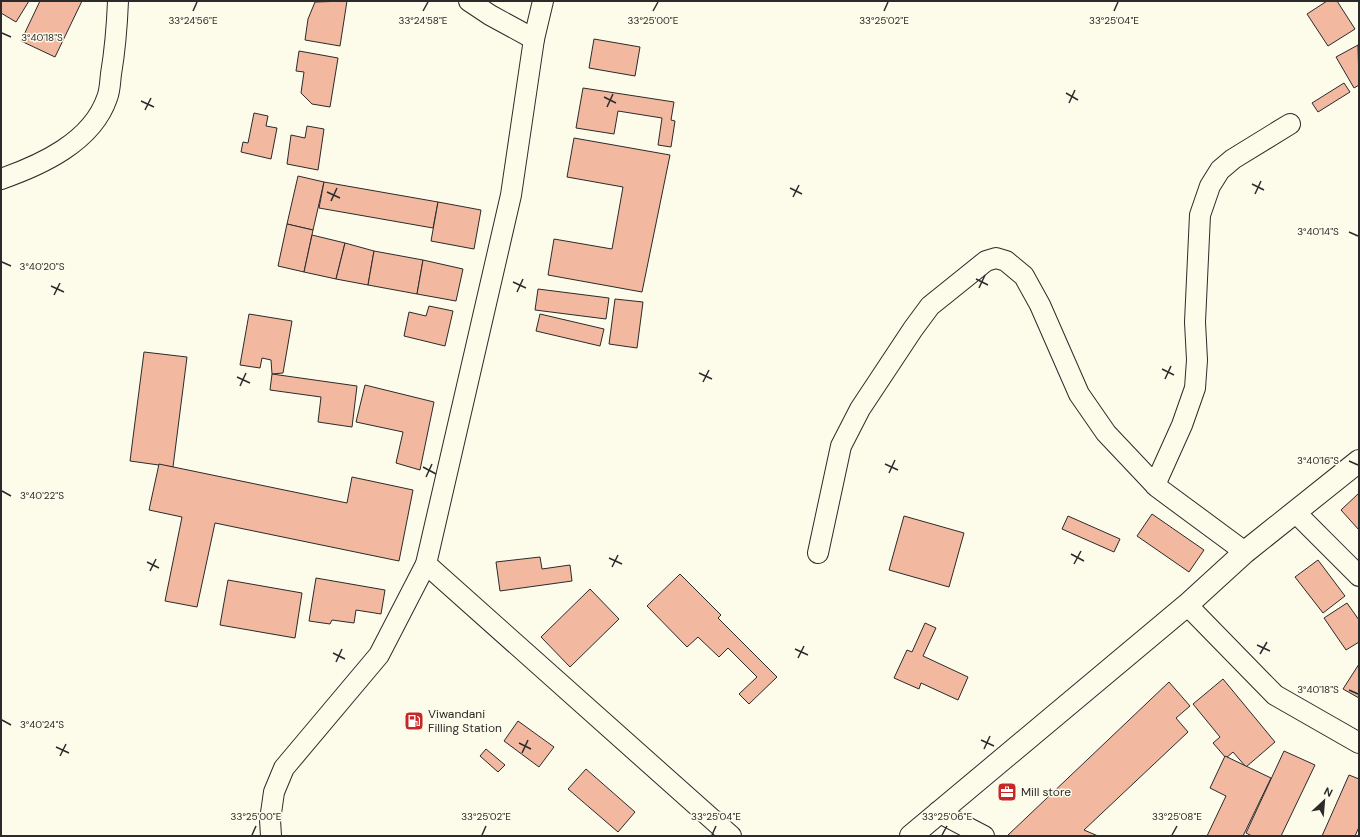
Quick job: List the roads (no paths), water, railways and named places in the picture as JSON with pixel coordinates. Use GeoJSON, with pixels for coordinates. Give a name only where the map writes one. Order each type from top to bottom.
{"type":"FeatureCollection","features":[{"type":"Feature","properties":{"kind":"street"},"geometry":{"type":"LineString","coordinates":[[1,179],[32,169],[70,146],[101,114],[108,98],[116,49],[118,1]]}},
{"type":"Feature","properties":{"kind":"street"},"geometry":{"type":"LineString","coordinates":[[470,1],[490,15],[534,39]]}},
{"type":"Feature","properties":{"kind":"street"},"geometry":{"type":"LineString","coordinates":[[271,836],[270,820],[274,792],[284,768],[379,655],[426,564],[511,195],[534,39],[543,1]]}},
{"type":"Feature","properties":{"kind":"street"},"geometry":{"type":"LineString","coordinates":[[1155,485],[1182,425],[1195,388],[1197,360],[1195,322],[1200,215],[1210,186],[1220,170],[1233,160],[1290,124]]}},
{"type":"Feature","properties":{"kind":"street"},"geometry":{"type":"LineString","coordinates":[[818,553],[841,446],[860,409],[930,306],[986,261],[996,258],[1006,261],[1024,276],[1040,305],[1079,394],[1106,432],[1155,485],[1245,552]]}},
{"type":"Feature","properties":{"kind":"street"},"geometry":{"type":"LineString","coordinates":[[911,836],[1187,605],[1245,552],[1359,462]]}},
{"type":"Feature","properties":{"kind":"street"},"geometry":{"type":"LineString","coordinates":[[1295,512],[1359,576]]}},
{"type":"Feature","properties":{"kind":"street"},"geometry":{"type":"LineString","coordinates":[[426,564],[731,836]]}},
{"type":"Feature","properties":{"kind":"street"},"geometry":{"type":"LineString","coordinates":[[1187,605],[1275,695],[1359,743]]}},
{"type":"Feature","properties":{"kind":"street"},"geometry":{"type":"LineString","coordinates":[[938,812],[984,836]]}},
{"type":"Feature","properties":{"kind":"place","name":"Viwandani Filling Station"},"geometry":{"type":"Point","coordinates":[414,721]}},
{"type":"Feature","properties":{"kind":"place","name":"Mill store"},"geometry":{"type":"Point","coordinates":[1007,792]}}]}
